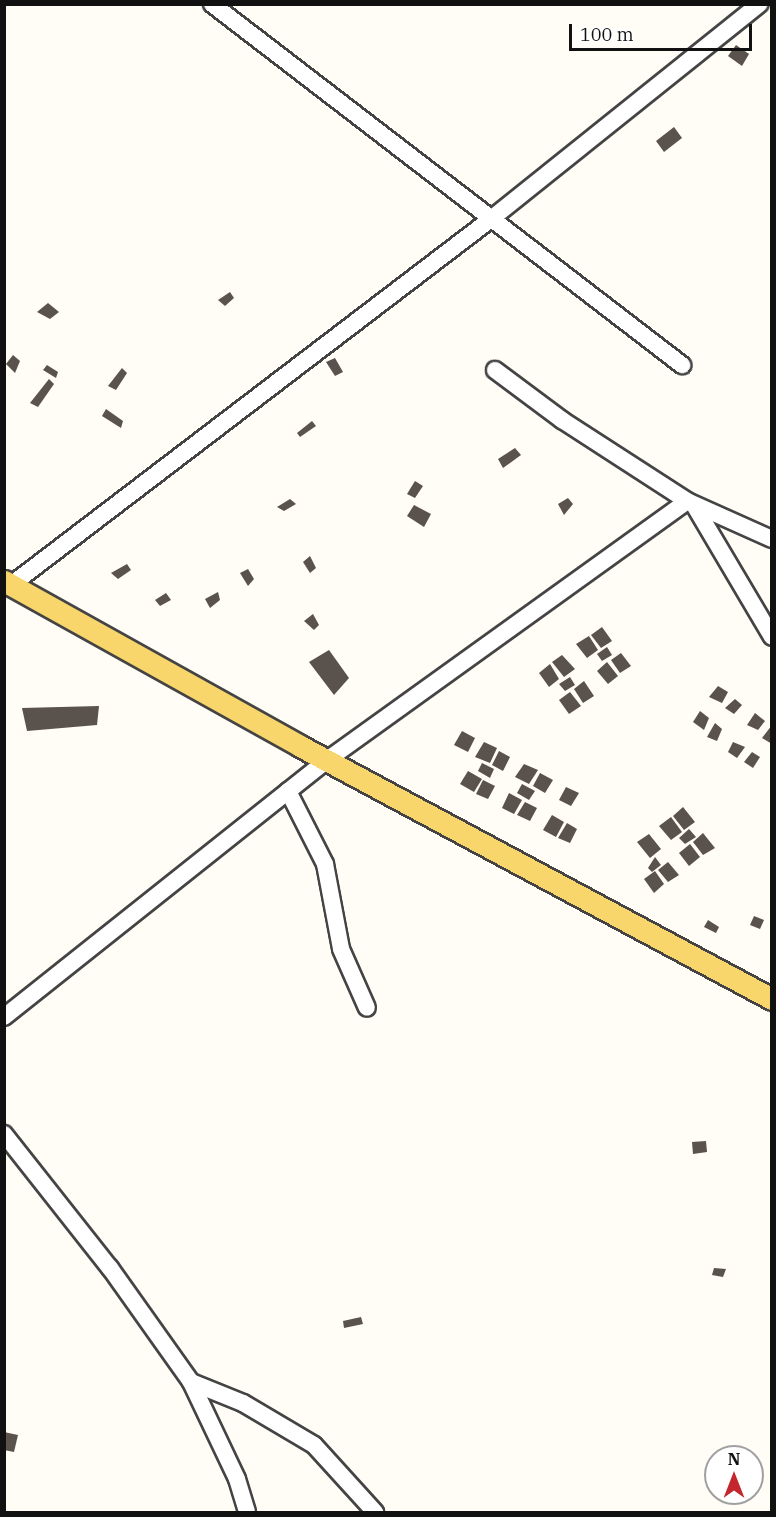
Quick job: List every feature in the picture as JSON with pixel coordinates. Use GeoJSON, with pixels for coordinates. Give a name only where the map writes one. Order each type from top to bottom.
{"type":"FeatureCollection","features":[{"type":"Feature","properties":{"kind":"main road"},"geometry":{"type":"LineString","coordinates":[[8,583],[327,760],[771,999]]}},
{"type":"Feature","properties":{"kind":"street"},"geometry":{"type":"LineString","coordinates":[[212,4],[682,365]]}},
{"type":"Feature","properties":{"kind":"street"},"geometry":{"type":"LineString","coordinates":[[8,583],[491,219],[759,4]]}},
{"type":"Feature","properties":{"kind":"street"},"geometry":{"type":"LineString","coordinates":[[495,370],[562,420],[691,503],[771,539]]}},
{"type":"Feature","properties":{"kind":"street"},"geometry":{"type":"LineString","coordinates":[[691,503],[771,637]]}},
{"type":"Feature","properties":{"kind":"street"},"geometry":{"type":"LineString","coordinates":[[4,1017],[327,760],[691,503]]}},
{"type":"Feature","properties":{"kind":"street"},"geometry":{"type":"LineString","coordinates":[[288,791],[325,864],[341,949],[367,1008]]}},
{"type":"Feature","properties":{"kind":"street"},"geometry":{"type":"LineString","coordinates":[[4,1134],[110,1268],[191,1383],[237,1479],[247,1512]]}},
{"type":"Feature","properties":{"kind":"street"},"geometry":{"type":"LineString","coordinates":[[191,1383],[243,1403],[314,1444],[375,1512]]}},
{"type":"Feature","properties":{"kind":"building"},"geometry":{"type":"Polygon","coordinates":[[[736,45],[749,54],[742,66],[728,56],[736,45]]]}},
{"type":"Feature","properties":{"kind":"building"},"geometry":{"type":"Polygon","coordinates":[[[674,127],[682,138],[664,152],[656,141],[674,127]]]}},
{"type":"Feature","properties":{"kind":"building"},"geometry":{"type":"Polygon","coordinates":[[[230,292],[234,298],[225,306],[218,300],[230,292]]]}},
{"type":"Feature","properties":{"kind":"building"},"geometry":{"type":"Polygon","coordinates":[[[48,303],[59,312],[50,319],[37,312],[48,303]]]}},
{"type":"Feature","properties":{"kind":"building"},"geometry":{"type":"Polygon","coordinates":[[[13,355],[20,361],[15,373],[6,364],[13,355]]]}},
{"type":"Feature","properties":{"kind":"building"},"geometry":{"type":"Polygon","coordinates":[[[335,358],[343,372],[335,376],[326,362],[335,358]]]}},
{"type":"Feature","properties":{"kind":"building"},"geometry":{"type":"Polygon","coordinates":[[[47,365],[58,372],[56,378],[43,370],[47,365]]]}},
{"type":"Feature","properties":{"kind":"building"},"geometry":{"type":"Polygon","coordinates":[[[122,368],[127,373],[116,390],[108,386],[122,368]]]}},
{"type":"Feature","properties":{"kind":"building"},"geometry":{"type":"Polygon","coordinates":[[[49,379],[54,384],[38,407],[30,403],[49,379]]]}},
{"type":"Feature","properties":{"kind":"building"},"geometry":{"type":"Polygon","coordinates":[[[106,409],[123,421],[121,428],[102,416],[106,409]]]}},
{"type":"Feature","properties":{"kind":"building"},"geometry":{"type":"Polygon","coordinates":[[[312,421],[316,426],[300,437],[297,433],[312,421]]]}},
{"type":"Feature","properties":{"kind":"building"},"geometry":{"type":"Polygon","coordinates":[[[515,448],[521,455],[503,468],[498,459],[515,448]]]}},
{"type":"Feature","properties":{"kind":"building"},"geometry":{"type":"Polygon","coordinates":[[[415,481],[423,486],[415,498],[407,494],[415,481]]]}},
{"type":"Feature","properties":{"kind":"building"},"geometry":{"type":"Polygon","coordinates":[[[568,498],[573,504],[564,515],[558,504],[568,498]]]}},
{"type":"Feature","properties":{"kind":"building"},"geometry":{"type":"Polygon","coordinates":[[[290,499],[296,504],[284,511],[277,507],[290,499]]]}},
{"type":"Feature","properties":{"kind":"building"},"geometry":{"type":"Polygon","coordinates":[[[414,505],[431,514],[424,527],[407,516],[414,505]]]}},
{"type":"Feature","properties":{"kind":"building"},"geometry":{"type":"Polygon","coordinates":[[[310,556],[316,568],[310,573],[303,562],[310,556]]]}},
{"type":"Feature","properties":{"kind":"building"},"geometry":{"type":"Polygon","coordinates":[[[127,564],[131,570],[118,579],[111,573],[127,564]]]}},
{"type":"Feature","properties":{"kind":"building"},"geometry":{"type":"Polygon","coordinates":[[[248,569],[254,579],[248,586],[240,573],[248,569]]]}},
{"type":"Feature","properties":{"kind":"building"},"geometry":{"type":"Polygon","coordinates":[[[218,592],[220,600],[210,608],[205,599],[218,592]]]}},
{"type":"Feature","properties":{"kind":"building"},"geometry":{"type":"Polygon","coordinates":[[[166,593],[171,600],[160,606],[155,600],[166,593]]]}},
{"type":"Feature","properties":{"kind":"building"},"geometry":{"type":"Polygon","coordinates":[[[313,614],[319,625],[314,630],[304,621],[313,614]]]}},
{"type":"Feature","properties":{"kind":"building"},"geometry":{"type":"Polygon","coordinates":[[[602,627],[612,641],[601,648],[591,635],[602,627]]]}},
{"type":"Feature","properties":{"kind":"building"},"geometry":{"type":"Polygon","coordinates":[[[589,636],[598,650],[587,658],[576,644],[589,636]]]}},
{"type":"Feature","properties":{"kind":"building"},"geometry":{"type":"Polygon","coordinates":[[[607,647],[612,655],[602,661],[597,654],[607,647]]]}},
{"type":"Feature","properties":{"kind":"building"},"geometry":{"type":"Polygon","coordinates":[[[329,650],[349,678],[334,695],[309,662],[329,650]]]}},
{"type":"Feature","properties":{"kind":"building"},"geometry":{"type":"Polygon","coordinates":[[[621,653],[631,666],[620,673],[611,660],[621,653]]]}},
{"type":"Feature","properties":{"kind":"building"},"geometry":{"type":"Polygon","coordinates":[[[562,655],[575,669],[564,677],[552,662],[562,655]]]}},
{"type":"Feature","properties":{"kind":"building"},"geometry":{"type":"Polygon","coordinates":[[[607,662],[618,676],[608,684],[597,671],[607,662]]]}},
{"type":"Feature","properties":{"kind":"building"},"geometry":{"type":"Polygon","coordinates":[[[550,664],[559,679],[549,687],[539,673],[550,664]]]}},
{"type":"Feature","properties":{"kind":"building"},"geometry":{"type":"Polygon","coordinates":[[[570,677],[575,685],[565,691],[559,684],[570,677]]]}},
{"type":"Feature","properties":{"kind":"building"},"geometry":{"type":"Polygon","coordinates":[[[584,681],[594,696],[583,703],[574,689],[584,681]]]}},
{"type":"Feature","properties":{"kind":"building"},"geometry":{"type":"Polygon","coordinates":[[[718,686],[728,692],[722,703],[709,697],[718,686]]]}},
{"type":"Feature","properties":{"kind":"building"},"geometry":{"type":"Polygon","coordinates":[[[570,692],[581,706],[569,714],[559,700],[570,692]]]}},
{"type":"Feature","properties":{"kind":"building"},"geometry":{"type":"Polygon","coordinates":[[[735,699],[742,705],[734,714],[725,708],[735,699]]]}},
{"type":"Feature","properties":{"kind":"building"},"geometry":{"type":"Polygon","coordinates":[[[99,706],[97,725],[27,731],[22,708],[99,706]]]}},
{"type":"Feature","properties":{"kind":"building"},"geometry":{"type":"Polygon","coordinates":[[[700,711],[709,718],[704,730],[693,722],[700,711]]]}},
{"type":"Feature","properties":{"kind":"building"},"geometry":{"type":"Polygon","coordinates":[[[755,713],[765,721],[758,730],[747,725],[755,713]]]}},
{"type":"Feature","properties":{"kind":"building"},"geometry":{"type":"Polygon","coordinates":[[[715,723],[722,729],[717,741],[707,737],[715,723]]]}},
{"type":"Feature","properties":{"kind":"building"},"geometry":{"type":"Polygon","coordinates":[[[772,725],[772,744],[762,738],[772,725]]]}},
{"type":"Feature","properties":{"kind":"building"},"geometry":{"type":"Polygon","coordinates":[[[462,731],[475,738],[468,752],[454,745],[462,731]]]}},
{"type":"Feature","properties":{"kind":"building"},"geometry":{"type":"Polygon","coordinates":[[[484,742],[497,748],[490,763],[475,757],[484,742]]]}},
{"type":"Feature","properties":{"kind":"building"},"geometry":{"type":"Polygon","coordinates":[[[733,742],[745,747],[737,758],[728,752],[733,742]]]}},
{"type":"Feature","properties":{"kind":"building"},"geometry":{"type":"Polygon","coordinates":[[[499,751],[510,757],[503,771],[492,765],[499,751]]]}},
{"type":"Feature","properties":{"kind":"building"},"geometry":{"type":"Polygon","coordinates":[[[752,752],[760,757],[753,768],[744,762],[752,752]]]}},
{"type":"Feature","properties":{"kind":"building"},"geometry":{"type":"Polygon","coordinates":[[[482,763],[494,769],[490,778],[478,771],[482,763]]]}},
{"type":"Feature","properties":{"kind":"building"},"geometry":{"type":"Polygon","coordinates":[[[524,764],[538,770],[529,784],[515,777],[524,764]]]}},
{"type":"Feature","properties":{"kind":"building"},"geometry":{"type":"Polygon","coordinates":[[[468,771],[482,779],[474,792],[460,784],[468,771]]]}},
{"type":"Feature","properties":{"kind":"building"},"geometry":{"type":"Polygon","coordinates":[[[540,773],[553,780],[545,793],[533,786],[540,773]]]}},
{"type":"Feature","properties":{"kind":"building"},"geometry":{"type":"Polygon","coordinates":[[[483,780],[495,786],[488,799],[476,794],[483,780]]]}},
{"type":"Feature","properties":{"kind":"building"},"geometry":{"type":"Polygon","coordinates":[[[522,784],[535,791],[529,800],[517,793],[522,784]]]}},
{"type":"Feature","properties":{"kind":"building"},"geometry":{"type":"Polygon","coordinates":[[[566,787],[579,793],[571,806],[559,800],[566,787]]]}},
{"type":"Feature","properties":{"kind":"building"},"geometry":{"type":"Polygon","coordinates":[[[509,793],[522,800],[514,814],[502,808],[509,793]]]}},
{"type":"Feature","properties":{"kind":"building"},"geometry":{"type":"Polygon","coordinates":[[[525,802],[537,808],[530,821],[517,815],[525,802]]]}},
{"type":"Feature","properties":{"kind":"building"},"geometry":{"type":"Polygon","coordinates":[[[683,807],[695,822],[684,830],[673,816],[683,807]]]}},
{"type":"Feature","properties":{"kind":"building"},"geometry":{"type":"Polygon","coordinates":[[[552,815],[564,822],[556,837],[543,830],[552,815]]]}},
{"type":"Feature","properties":{"kind":"building"},"geometry":{"type":"Polygon","coordinates":[[[671,817],[682,832],[671,840],[659,826],[671,817]]]}},
{"type":"Feature","properties":{"kind":"building"},"geometry":{"type":"Polygon","coordinates":[[[567,823],[577,829],[570,843],[558,838],[567,823]]]}},
{"type":"Feature","properties":{"kind":"building"},"geometry":{"type":"Polygon","coordinates":[[[689,829],[696,837],[685,844],[679,838],[689,829]]]}},
{"type":"Feature","properties":{"kind":"building"},"geometry":{"type":"Polygon","coordinates":[[[703,833],[715,848],[703,855],[693,842],[703,833]]]}},
{"type":"Feature","properties":{"kind":"building"},"geometry":{"type":"Polygon","coordinates":[[[649,834],[661,849],[650,858],[637,842],[649,834]]]}},
{"type":"Feature","properties":{"kind":"building"},"geometry":{"type":"Polygon","coordinates":[[[690,844],[700,857],[689,866],[679,853],[690,844]]]}},
{"type":"Feature","properties":{"kind":"building"},"geometry":{"type":"Polygon","coordinates":[[[655,857],[661,865],[652,872],[648,868],[655,857]]]}},
{"type":"Feature","properties":{"kind":"building"},"geometry":{"type":"Polygon","coordinates":[[[668,862],[679,875],[668,882],[658,870],[668,862]]]}},
{"type":"Feature","properties":{"kind":"building"},"geometry":{"type":"Polygon","coordinates":[[[655,871],[664,884],[654,893],[644,879],[655,871]]]}},
{"type":"Feature","properties":{"kind":"building"},"geometry":{"type":"Polygon","coordinates":[[[754,916],[764,920],[760,929],[750,925],[754,916]]]}},
{"type":"Feature","properties":{"kind":"building"},"geometry":{"type":"Polygon","coordinates":[[[708,920],[719,927],[716,933],[704,927],[708,920]]]}},
{"type":"Feature","properties":{"kind":"building"},"geometry":{"type":"Polygon","coordinates":[[[706,1141],[707,1152],[693,1154],[692,1142],[706,1141]]]}},
{"type":"Feature","properties":{"kind":"building"},"geometry":{"type":"Polygon","coordinates":[[[714,1268],[726,1269],[723,1277],[712,1275],[714,1268]]]}},
{"type":"Feature","properties":{"kind":"building"},"geometry":{"type":"Polygon","coordinates":[[[361,1317],[363,1324],[344,1328],[343,1321],[361,1317]]]}},
{"type":"Feature","properties":{"kind":"building"},"geometry":{"type":"Polygon","coordinates":[[[4,1432],[18,1435],[14,1452],[4,1450],[4,1432]]]}}]}
